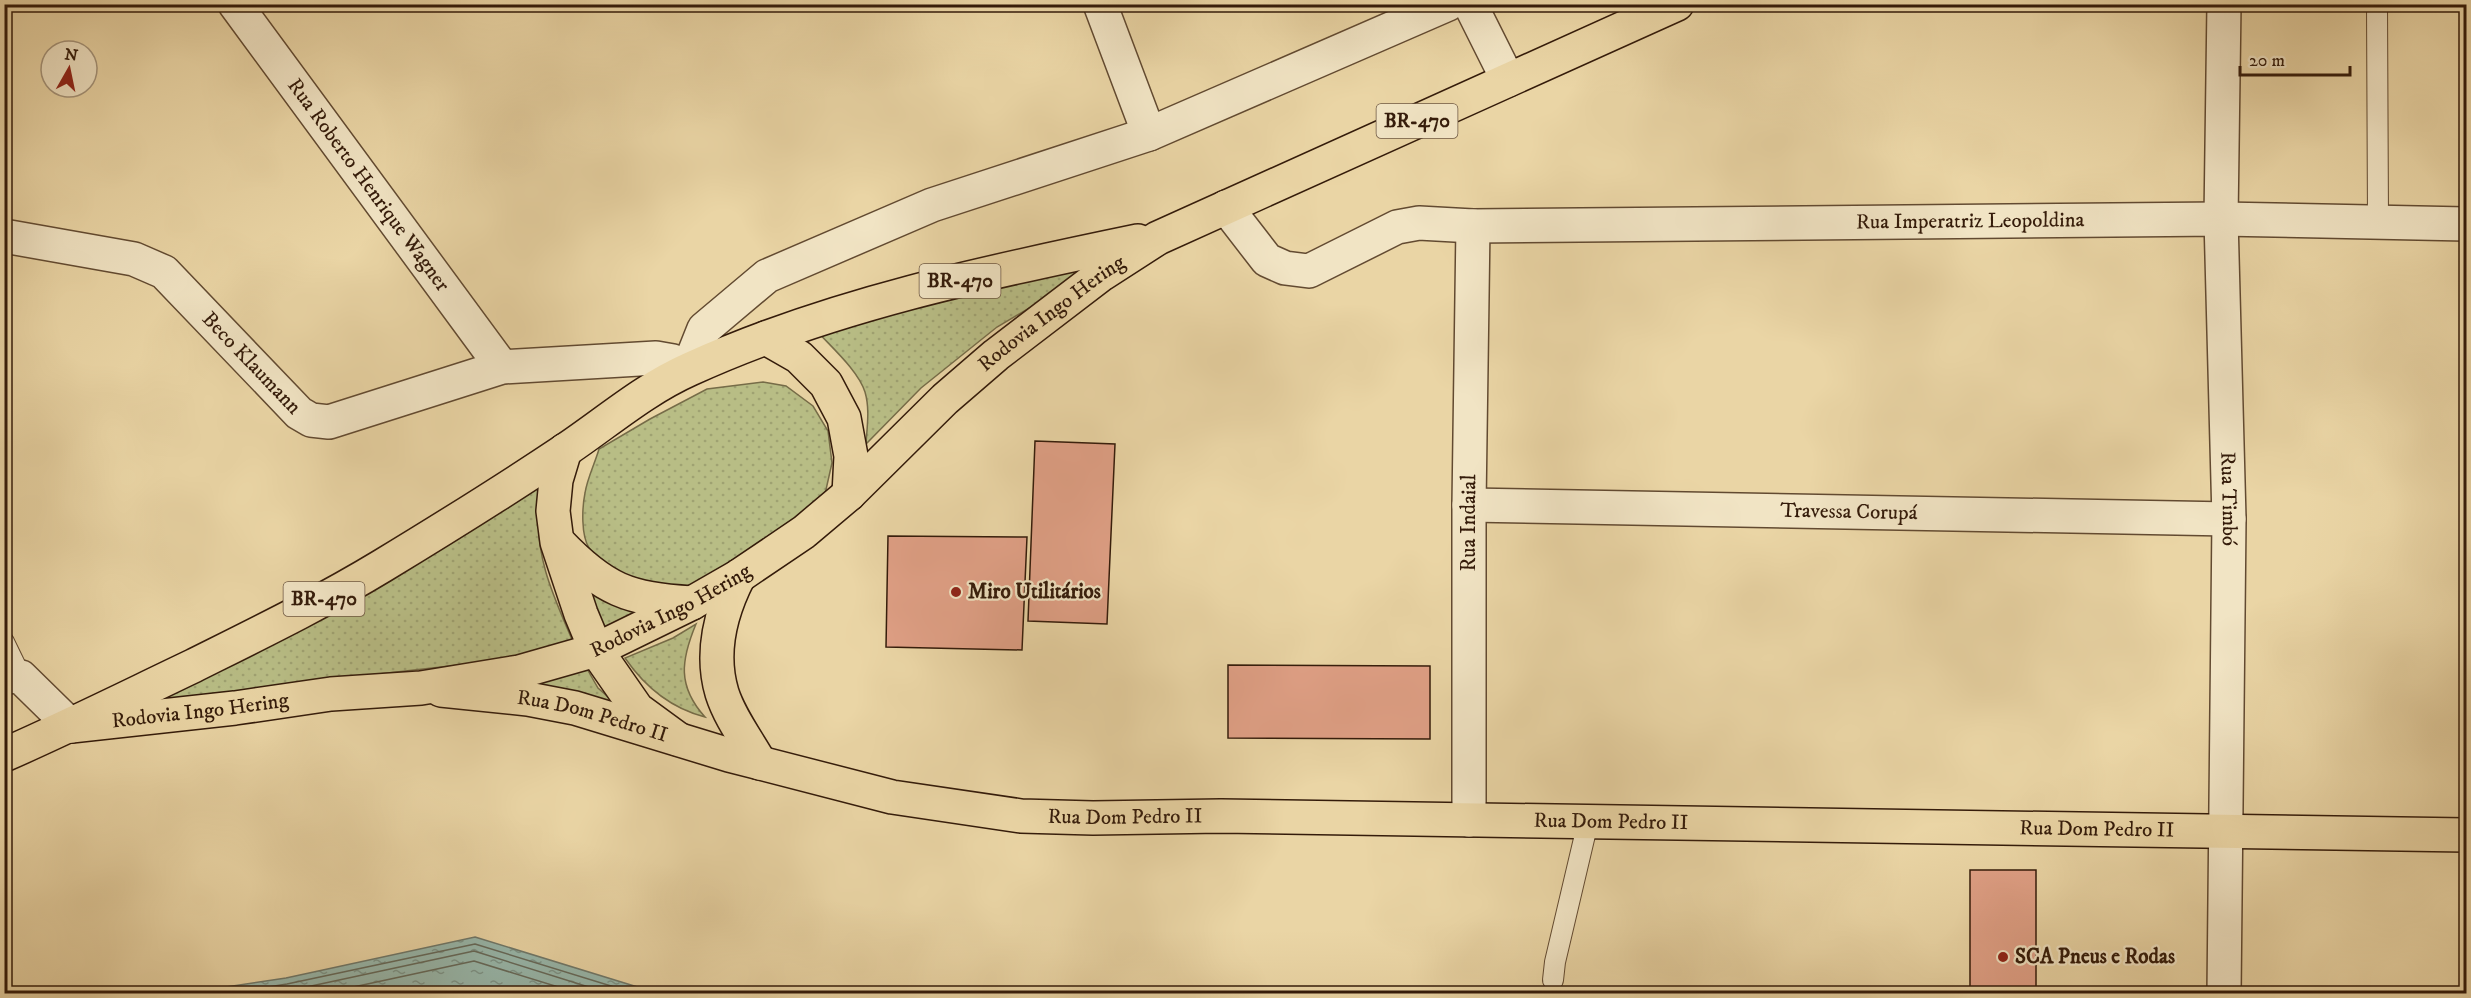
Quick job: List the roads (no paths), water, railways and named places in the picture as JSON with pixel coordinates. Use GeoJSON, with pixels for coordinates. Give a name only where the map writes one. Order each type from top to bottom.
{"type":"FeatureCollection","features":[{"type":"Feature","properties":{"kind":"main road","name":"Rodovia Ingo Hering"},"geometry":{"type":"LineString","coordinates":[[71,726],[235,708],[331,694],[421,688],[519,672],[597,650],[692,603],[739,576],[804,532],[849,494],[945,399],[996,355],[1102,274],[1158,237],[1677,4]]}},
{"type":"Feature","properties":{"kind":"main road","name":"Rodovia Ingo Hering"},"geometry":{"type":"LineString","coordinates":[[4,755],[71,726],[282,622],[381,567],[566,450],[634,399],[688,369],[766,338],[862,307],[960,281],[1158,237]]}},
{"type":"Feature","properties":{"kind":"main road"},"geometry":{"type":"LineString","coordinates":[[766,338],[799,357],[826,384],[844,418],[852,456],[849,494]]}},
{"type":"Feature","properties":{"kind":"main road"},"geometry":{"type":"LineString","coordinates":[[566,450],[556,480],[553,511],[557,542],[581,614],[597,650],[638,708],[678,739]]}},
{"type":"Feature","properties":{"kind":"main road"},"geometry":{"type":"LineString","coordinates":[[557,542],[584,570],[617,590],[654,601],[692,603]]}},
{"type":"Feature","properties":{"kind":"main road"},"geometry":{"type":"LineString","coordinates":[[739,576],[728,598],[719,627],[717,663],[722,692],[732,715],[760,763]]}},
{"type":"Feature","properties":{"kind":"main road","name":"Rua Dom Pedro II"},"geometry":{"type":"LineString","coordinates":[[421,688],[564,705],[760,763],[892,797],[1021,816],[1468,820],[2466,835]]}},
{"type":"Feature","properties":{"kind":"street","name":"Rua Roberto Henrique Wagner"},"geometry":{"type":"LineString","coordinates":[[235,4],[502,367]]}},
{"type":"Feature","properties":{"kind":"street"},"geometry":{"type":"LineString","coordinates":[[1100,4],[1149,134]]}},
{"type":"Feature","properties":{"kind":"street"},"geometry":{"type":"LineString","coordinates":[[688,369],[704,329],[767,276],[932,205],[1149,134],[1448,4]]}},
{"type":"Feature","properties":{"kind":"street"},"geometry":{"type":"LineString","coordinates":[[1470,4],[1508,80]]}},
{"type":"Feature","properties":{"kind":"street","name":"Rua Timbó"},"geometry":{"type":"LineString","coordinates":[[2224,4],[2221,219],[2229,519],[2228,832],[2224,993]]}},
{"type":"Feature","properties":{"kind":"street","name":"Rua Imperatriz Leopoldina"},"geometry":{"type":"LineString","coordinates":[[1226,207],[1267,260],[1285,268],[1309,271],[1397,227],[1419,223],[1473,226],[2221,219],[2466,224]]}},
{"type":"Feature","properties":{"kind":"street","name":"Rua Indaial"},"geometry":{"type":"LineString","coordinates":[[1468,820],[1473,226]]}},
{"type":"Feature","properties":{"kind":"street","name":"Beco Klaumann"},"geometry":{"type":"LineString","coordinates":[[4,236],[134,259],[164,272],[298,413],[311,420],[329,422],[502,367],[656,358],[673,361],[688,369]]}},
{"type":"Feature","properties":{"kind":"street","name":"Travessa Corupá"},"geometry":{"type":"LineString","coordinates":[[1469,505],[2229,519]]}},
{"type":"Feature","properties":{"kind":"street"},"geometry":{"type":"LineString","coordinates":[[13,676],[71,726]]}},
{"type":"Feature","properties":{"kind":"lane"},"geometry":{"type":"LineString","coordinates":[[2377,4],[2378,223]]}},
{"type":"Feature","properties":{"kind":"lane"},"geometry":{"type":"LineString","coordinates":[[4,642],[13,676]]}},
{"type":"Feature","properties":{"kind":"lane"},"geometry":{"type":"LineString","coordinates":[[1553,981],[1555,962],[1588,822]]}},
{"type":"Feature","properties":{"kind":"water"},"geometry":{"type":"Polygon","coordinates":[[[475,937],[657,993],[186,993],[286,978],[475,937]]]}},
{"type":"Feature","properties":{"kind":"place","name":"Miro Utilitários"},"geometry":{"type":"Point","coordinates":[956,592]}},
{"type":"Feature","properties":{"kind":"place","name":"SCA Pneus e Rodas"},"geometry":{"type":"Point","coordinates":[2003,957]}}]}
